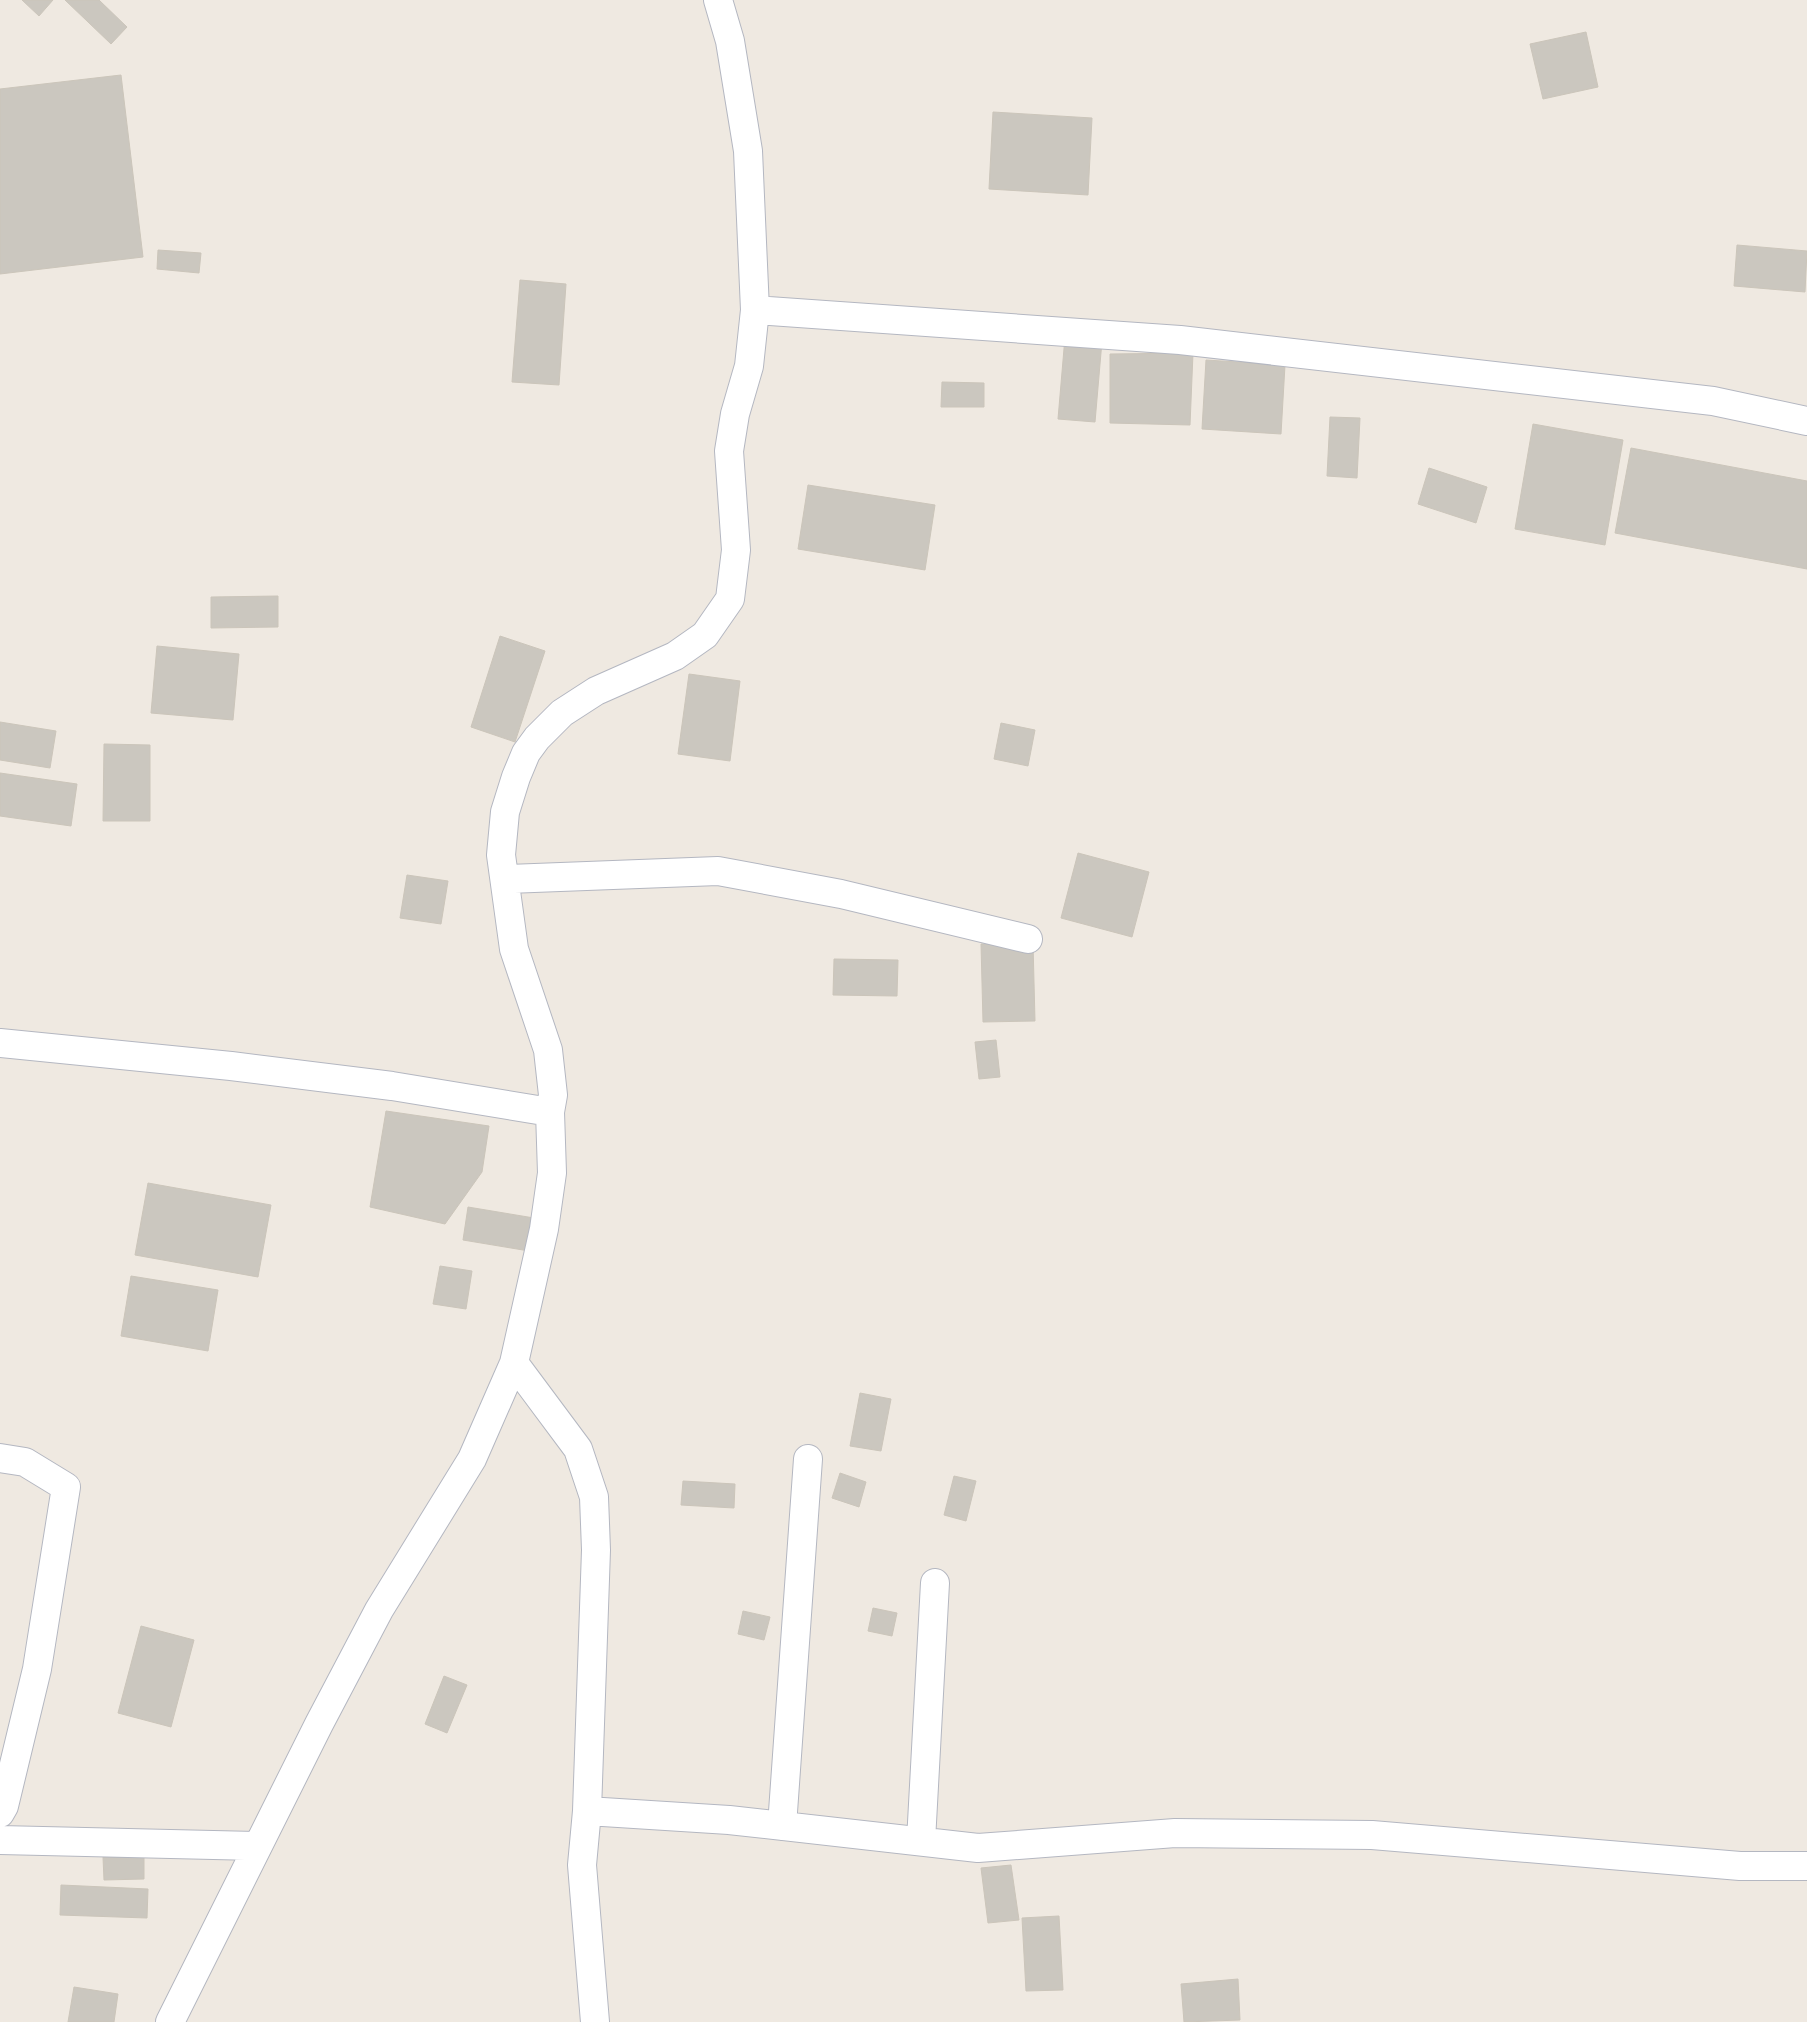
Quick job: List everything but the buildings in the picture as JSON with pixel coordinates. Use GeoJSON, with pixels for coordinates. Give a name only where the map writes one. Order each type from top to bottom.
{"type":"FeatureCollection","features":[{"type":"Feature","properties":{"kind":"street"},"geometry":{"type":"LineString","coordinates":[[170,2022],[257,1846],[379,1610],[472,1459],[514,1362],[544,1229],[552,1173],[550,1112],[553,1095],[548,1050],[514,949],[502,855],[505,812],[519,769],[537,738],[562,713],[596,691],[675,656],[705,635],[730,599],[736,550],[729,451],[734,414],[749,366],[756,310],[748,151],[730,41],[718,0]]}},
{"type":"Feature","properties":{"kind":"street"},"geometry":{"type":"LineString","coordinates":[[756,310],[1180,340],[1712,400],[1807,422]]}},
{"type":"Feature","properties":{"kind":"street"},"geometry":{"type":"LineString","coordinates":[[506,880],[718,871],[842,894],[1028,939]]}},
{"type":"Feature","properties":{"kind":"street"},"geometry":{"type":"LineString","coordinates":[[0,1043],[231,1066],[383,1085],[550,1112]]}},
{"type":"Feature","properties":{"kind":"street"},"geometry":{"type":"LineString","coordinates":[[514,1362],[578,1449],[594,1497],[596,1550],[587,1811],[582,1865],[596,2022]]}},
{"type":"Feature","properties":{"kind":"street"},"geometry":{"type":"LineString","coordinates":[[0,1458],[26,1462],[66,1487],[37,1669],[4,1806],[0,1813]]}},
{"type":"Feature","properties":{"kind":"street"},"geometry":{"type":"LineString","coordinates":[[782,1826],[808,1459]]}},
{"type":"Feature","properties":{"kind":"street"},"geometry":{"type":"LineString","coordinates":[[921,1841],[935,1583]]}},
{"type":"Feature","properties":{"kind":"street"},"geometry":{"type":"LineString","coordinates":[[587,1811],[729,1820],[978,1848],[1175,1833],[1372,1835],[1740,1866],[1807,1866]]}},
{"type":"Feature","properties":{"kind":"street"},"geometry":{"type":"LineString","coordinates":[[0,1840],[257,1846]]}}]}
